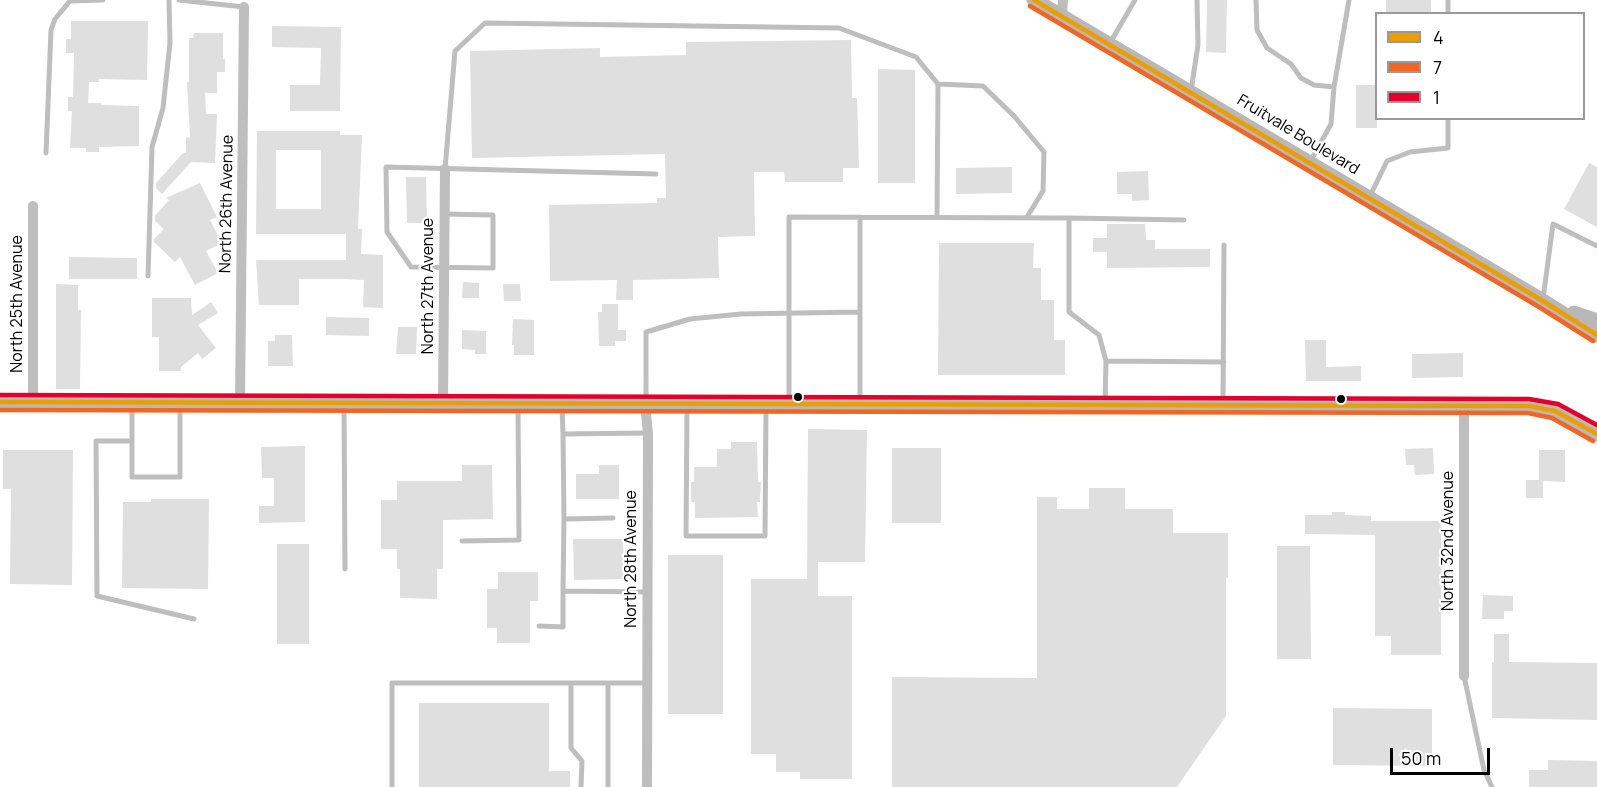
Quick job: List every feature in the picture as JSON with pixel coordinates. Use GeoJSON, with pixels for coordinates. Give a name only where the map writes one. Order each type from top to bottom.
{"type":"FeatureCollection","features":[{"type":"Feature","properties":{"kind":"street","name":"Fruitvale Boulevard"},"geometry":{"type":"LineString","coordinates":[[1034,0],[1310,162],[1597,335]]}},
{"type":"Feature","properties":{"kind":"street"},"geometry":{"type":"LineString","coordinates":[[1062,16],[1063,0]]}},
{"type":"Feature","properties":{"kind":"street","name":"North 26th Avenue"},"geometry":{"type":"LineString","coordinates":[[240,402],[244,7]]}},
{"type":"Feature","properties":{"kind":"street","name":"North 27th Avenue"},"geometry":{"type":"LineString","coordinates":[[443,403],[445,169]]}},
{"type":"Feature","properties":{"kind":"street","name":"North 25th Avenue"},"geometry":{"type":"LineString","coordinates":[[33,206],[33,402]]}},
{"type":"Feature","properties":{"kind":"street","name":"Fruitvale Boulevard"},"geometry":{"type":"LineString","coordinates":[[1543,301],[1597,321]]}},
{"type":"Feature","properties":{"kind":"street"},"geometry":{"type":"LineString","coordinates":[[0,402],[1529,406],[1555,411],[1597,434]]}},
{"type":"Feature","properties":{"kind":"street","name":"North 28th Avenue"},"geometry":{"type":"LineString","coordinates":[[645,404],[648,433],[647,787]]}},
{"type":"Feature","properties":{"kind":"street","name":"North 32nd Avenue"},"geometry":{"type":"LineString","coordinates":[[1464,406],[1464,676]]}},
{"type":"Feature","properties":{"kind":"lane"},"geometry":{"type":"LineString","coordinates":[[46,153],[51,30],[55,19],[70,1],[103,0]]}},
{"type":"Feature","properties":{"kind":"lane"},"geometry":{"type":"LineString","coordinates":[[148,276],[152,147],[163,108],[170,43],[169,0]]}},
{"type":"Feature","properties":{"kind":"lane"},"geometry":{"type":"LineString","coordinates":[[179,0],[244,7]]}},
{"type":"Feature","properties":{"kind":"lane"},"geometry":{"type":"LineString","coordinates":[[1109,44],[1135,0]]}},
{"type":"Feature","properties":{"kind":"lane"},"geometry":{"type":"LineString","coordinates":[[1191,92],[1198,45],[1197,0]]}},
{"type":"Feature","properties":{"kind":"lane"},"geometry":{"type":"LineString","coordinates":[[1256,0],[1257,30],[1267,48],[1290,64],[1301,78],[1314,85],[1334,87]]}},
{"type":"Feature","properties":{"kind":"lane"},"geometry":{"type":"LineString","coordinates":[[1310,162],[1331,124],[1334,87],[1349,0]]}},
{"type":"Feature","properties":{"kind":"lane"},"geometry":{"type":"LineString","coordinates":[[445,169],[455,51],[485,23],[839,28],[915,57],[938,84],[938,217]]}},
{"type":"Feature","properties":{"kind":"lane"},"geometry":{"type":"LineString","coordinates":[[938,84],[982,86],[1014,116],[1044,152],[1043,191],[1027,217]]}},
{"type":"Feature","properties":{"kind":"lane"},"geometry":{"type":"LineString","coordinates":[[1369,198],[1387,161],[1410,152],[1448,148],[1448,120]]}},
{"type":"Feature","properties":{"kind":"lane"},"geometry":{"type":"LineString","coordinates":[[444,214],[492,214],[493,268],[411,267],[387,232],[386,166],[656,174]]}},
{"type":"Feature","properties":{"kind":"lane"},"geometry":{"type":"LineString","coordinates":[[789,405],[789,217],[1027,217],[1184,220]]}},
{"type":"Feature","properties":{"kind":"lane"},"geometry":{"type":"LineString","coordinates":[[860,217],[860,405]]}},
{"type":"Feature","properties":{"kind":"lane"},"geometry":{"type":"LineString","coordinates":[[1069,218],[1069,312],[1099,336],[1106,361],[1105,405]]}},
{"type":"Feature","properties":{"kind":"lane"},"geometry":{"type":"LineString","coordinates":[[1543,301],[1553,224],[1597,246]]}},
{"type":"Feature","properties":{"kind":"lane"},"geometry":{"type":"LineString","coordinates":[[1223,406],[1224,245]]}},
{"type":"Feature","properties":{"kind":"lane"},"geometry":{"type":"LineString","coordinates":[[788,313],[859,312]]}},
{"type":"Feature","properties":{"kind":"lane","name":"North 28th Avenue"},"geometry":{"type":"LineString","coordinates":[[645,404],[646,332],[690,319],[788,313]]}},
{"type":"Feature","properties":{"kind":"lane"},"geometry":{"type":"LineString","coordinates":[[1106,361],[1224,362]]}},
{"type":"Feature","properties":{"kind":"lane"},"geometry":{"type":"LineString","coordinates":[[132,402],[132,477],[180,477],[180,402]]}},
{"type":"Feature","properties":{"kind":"lane"},"geometry":{"type":"LineString","coordinates":[[344,403],[345,569]]}},
{"type":"Feature","properties":{"kind":"lane"},"geometry":{"type":"LineString","coordinates":[[462,540],[519,540],[518,404]]}},
{"type":"Feature","properties":{"kind":"lane"},"geometry":{"type":"LineString","coordinates":[[539,626],[563,627],[562,404]]}},
{"type":"Feature","properties":{"kind":"lane"},"geometry":{"type":"LineString","coordinates":[[687,405],[686,536],[765,536],[766,405]]}},
{"type":"Feature","properties":{"kind":"lane"},"geometry":{"type":"LineString","coordinates":[[563,434],[648,433]]}},
{"type":"Feature","properties":{"kind":"lane"},"geometry":{"type":"LineString","coordinates":[[132,441],[96,441],[97,596],[194,619]]}},
{"type":"Feature","properties":{"kind":"lane"},"geometry":{"type":"LineString","coordinates":[[564,519],[613,518]]}},
{"type":"Feature","properties":{"kind":"lane"},"geometry":{"type":"LineString","coordinates":[[563,591],[647,592]]}},
{"type":"Feature","properties":{"kind":"lane"},"geometry":{"type":"LineString","coordinates":[[1464,676],[1484,770],[1492,787]]}},
{"type":"Feature","properties":{"kind":"lane"},"geometry":{"type":"LineString","coordinates":[[392,787],[392,683],[647,682]]}},
{"type":"Feature","properties":{"kind":"lane"},"geometry":{"type":"LineString","coordinates":[[571,683],[571,748],[582,761],[581,787]]}},
{"type":"Feature","properties":{"kind":"lane"},"geometry":{"type":"LineString","coordinates":[[608,683],[608,787]]}},
{"type":"Feature","properties":{"kind":"building"},"geometry":{"type":"Polygon","coordinates":[[[1207,0],[1227,0],[1226,53],[1206,52],[1207,0]]]}},
{"type":"Feature","properties":{"kind":"building"},"geometry":{"type":"Polygon","coordinates":[[[1386,0],[1431,0],[1431,12],[1386,12],[1386,0]]]}},
{"type":"Feature","properties":{"kind":"building"},"geometry":{"type":"Polygon","coordinates":[[[71,21],[148,21],[147,80],[99,79],[99,82],[89,82],[88,103],[139,106],[139,146],[99,147],[99,152],[86,152],[86,148],[70,148],[72,111],[68,111],[68,97],[73,97],[74,53],[66,53],[66,39],[71,39],[71,21]]]}},
{"type":"Feature","properties":{"kind":"building"},"geometry":{"type":"Polygon","coordinates":[[[272,26],[341,27],[340,111],[290,111],[290,85],[320,85],[321,48],[272,47],[272,26]]]}},
{"type":"Feature","properties":{"kind":"building"},"geometry":{"type":"Polygon","coordinates":[[[194,33],[223,33],[225,72],[217,72],[217,93],[205,93],[206,114],[217,114],[215,163],[191,162],[162,194],[156,188],[156,183],[183,153],[186,153],[186,137],[190,138],[187,82],[189,82],[189,38],[193,38],[194,33]]]}},
{"type":"Feature","properties":{"kind":"building"},"geometry":{"type":"Polygon","coordinates":[[[851,40],[852,98],[857,98],[859,168],[843,168],[843,182],[785,182],[784,172],[754,172],[755,236],[718,237],[719,278],[633,280],[633,300],[616,300],[617,280],[550,281],[549,205],[657,203],[657,198],[666,198],[665,154],[472,158],[470,51],[600,48],[600,57],[686,55],[686,42],[851,40]]]}},
{"type":"Feature","properties":{"kind":"building"},"geometry":{"type":"Polygon","coordinates":[[[878,69],[915,70],[915,183],[878,183],[878,69]]]}},
{"type":"Feature","properties":{"kind":"building"},"geometry":{"type":"Polygon","coordinates":[[[1356,85],[1375,85],[1377,128],[1356,128],[1356,85]]]}},
{"type":"Feature","properties":{"kind":"building"},"geometry":{"type":"Polygon","coordinates":[[[257,131],[340,131],[340,135],[362,135],[358,229],[362,229],[361,254],[383,255],[383,308],[363,307],[364,280],[345,279],[299,279],[299,305],[259,305],[256,260],[346,260],[346,234],[256,234],[257,131]],[[276,150],[276,209],[321,209],[321,150],[276,150]]]}},
{"type":"Feature","properties":{"kind":"building"},"geometry":{"type":"Polygon","coordinates":[[[1589,163],[1597,167],[1597,227],[1564,209],[1589,163]]]}},
{"type":"Feature","properties":{"kind":"building"},"geometry":{"type":"Polygon","coordinates":[[[1012,167],[1012,193],[956,194],[956,168],[1012,167]]]}},
{"type":"Feature","properties":{"kind":"building"},"geometry":{"type":"Polygon","coordinates":[[[1148,171],[1149,200],[1132,201],[1132,194],[1117,194],[1117,172],[1148,171]]]}},
{"type":"Feature","properties":{"kind":"building"},"geometry":{"type":"Polygon","coordinates":[[[406,177],[426,177],[427,223],[407,223],[406,177]]]}},
{"type":"Feature","properties":{"kind":"building"},"geometry":{"type":"Polygon","coordinates":[[[200,183],[217,217],[210,220],[222,243],[206,251],[218,273],[195,285],[180,257],[175,262],[154,242],[154,239],[164,229],[155,221],[155,216],[169,200],[166,198],[200,183]]]}},
{"type":"Feature","properties":{"kind":"building"},"geometry":{"type":"Polygon","coordinates":[[[1107,224],[1145,224],[1146,240],[1155,240],[1155,249],[1210,249],[1210,267],[1107,268],[1107,252],[1093,252],[1093,238],[1107,238],[1107,224]]]}},
{"type":"Feature","properties":{"kind":"building"},"geometry":{"type":"Polygon","coordinates":[[[939,243],[1034,243],[1033,268],[1041,268],[1041,300],[1054,300],[1054,340],[1065,340],[1065,375],[938,375],[939,243]]]}},
{"type":"Feature","properties":{"kind":"building"},"geometry":{"type":"Polygon","coordinates":[[[69,257],[137,258],[137,279],[69,279],[69,257]]]}},
{"type":"Feature","properties":{"kind":"building"},"geometry":{"type":"Polygon","coordinates":[[[463,282],[479,283],[479,298],[462,298],[463,282]]]}},
{"type":"Feature","properties":{"kind":"building"},"geometry":{"type":"Polygon","coordinates":[[[56,284],[78,285],[78,310],[81,310],[80,389],[56,389],[56,284]]]}},
{"type":"Feature","properties":{"kind":"building"},"geometry":{"type":"Polygon","coordinates":[[[503,284],[520,284],[521,301],[504,301],[503,284]]]}},
{"type":"Feature","properties":{"kind":"building"},"geometry":{"type":"Polygon","coordinates":[[[152,298],[191,298],[192,315],[211,302],[218,313],[198,325],[216,348],[202,359],[198,353],[181,367],[181,371],[159,371],[159,337],[152,337],[152,298]]]}},
{"type":"Feature","properties":{"kind":"building"},"geometry":{"type":"Polygon","coordinates":[[[602,304],[618,304],[618,330],[626,330],[626,341],[615,341],[615,346],[599,346],[598,312],[602,312],[602,304]]]}},
{"type":"Feature","properties":{"kind":"building"},"geometry":{"type":"Polygon","coordinates":[[[326,317],[369,318],[369,336],[326,335],[326,317]]]}},
{"type":"Feature","properties":{"kind":"building"},"geometry":{"type":"Polygon","coordinates":[[[513,319],[534,320],[534,355],[514,355],[513,319]]]}},
{"type":"Feature","properties":{"kind":"building"},"geometry":{"type":"Polygon","coordinates":[[[398,327],[417,327],[416,354],[396,354],[398,327]]]}},
{"type":"Feature","properties":{"kind":"building"},"geometry":{"type":"Polygon","coordinates":[[[462,330],[486,331],[486,354],[475,354],[475,350],[462,349],[462,330]]]}},
{"type":"Feature","properties":{"kind":"building"},"geometry":{"type":"Polygon","coordinates":[[[275,335],[292,335],[293,366],[268,366],[268,341],[275,341],[275,335]]]}},
{"type":"Feature","properties":{"kind":"building"},"geometry":{"type":"Polygon","coordinates":[[[1305,340],[1326,340],[1326,367],[1361,366],[1361,381],[1306,381],[1305,340]]]}},
{"type":"Feature","properties":{"kind":"building"},"geometry":{"type":"Polygon","coordinates":[[[1463,353],[1463,377],[1412,378],[1412,354],[1463,353]]]}},
{"type":"Feature","properties":{"kind":"building"},"geometry":{"type":"Polygon","coordinates":[[[808,429],[867,430],[865,562],[818,562],[818,596],[852,596],[852,779],[800,779],[800,772],[776,772],[776,754],[751,754],[751,579],[807,579],[808,429]]]}},
{"type":"Feature","properties":{"kind":"building"},"geometry":{"type":"Polygon","coordinates":[[[731,442],[757,442],[758,482],[761,482],[760,502],[757,502],[758,517],[695,518],[695,502],[691,502],[694,467],[717,467],[717,449],[731,449],[731,442]]]}},
{"type":"Feature","properties":{"kind":"building"},"geometry":{"type":"Polygon","coordinates":[[[305,446],[305,522],[259,523],[259,506],[274,506],[274,478],[262,478],[261,447],[305,446]]]}},
{"type":"Feature","properties":{"kind":"building"},"geometry":{"type":"Polygon","coordinates":[[[892,448],[941,448],[941,523],[892,523],[892,448]]]}},
{"type":"Feature","properties":{"kind":"building"},"geometry":{"type":"Polygon","coordinates":[[[1433,448],[1434,474],[1415,475],[1414,465],[1406,465],[1405,449],[1433,448]]]}},
{"type":"Feature","properties":{"kind":"building"},"geometry":{"type":"Polygon","coordinates":[[[3,450],[73,450],[72,585],[10,584],[11,489],[3,489],[3,450]]]}},
{"type":"Feature","properties":{"kind":"building"},"geometry":{"type":"Polygon","coordinates":[[[1539,450],[1565,450],[1565,482],[1543,481],[1543,498],[1526,498],[1526,480],[1539,480],[1539,450]]]}},
{"type":"Feature","properties":{"kind":"building"},"geometry":{"type":"Polygon","coordinates":[[[462,465],[492,465],[493,519],[443,520],[443,569],[437,569],[437,599],[400,598],[397,549],[381,549],[381,500],[397,500],[397,481],[462,481],[462,465]]]}},
{"type":"Feature","properties":{"kind":"building"},"geometry":{"type":"Polygon","coordinates":[[[599,465],[619,465],[619,499],[576,499],[576,474],[599,474],[599,465]]]}},
{"type":"Feature","properties":{"kind":"building"},"geometry":{"type":"Polygon","coordinates":[[[1089,488],[1125,488],[1125,509],[1173,509],[1173,533],[1228,533],[1226,716],[1177,787],[892,787],[892,677],[1037,678],[1037,497],[1057,497],[1057,509],[1089,509],[1089,488]]]}},
{"type":"Feature","properties":{"kind":"building"},"geometry":{"type":"Polygon","coordinates":[[[151,499],[209,499],[208,589],[122,588],[123,502],[151,502],[151,499]]]}},
{"type":"Feature","properties":{"kind":"building"},"geometry":{"type":"Polygon","coordinates":[[[1332,512],[1371,516],[1371,521],[1441,521],[1441,655],[1391,655],[1391,636],[1375,636],[1375,535],[1305,534],[1305,515],[1332,515],[1332,512]]]}},
{"type":"Feature","properties":{"kind":"building"},"geometry":{"type":"Polygon","coordinates":[[[573,539],[623,539],[624,579],[574,580],[573,539]]]}},
{"type":"Feature","properties":{"kind":"building"},"geometry":{"type":"Polygon","coordinates":[[[277,544],[309,544],[309,644],[277,644],[277,544]]]}},
{"type":"Feature","properties":{"kind":"building"},"geometry":{"type":"Polygon","coordinates":[[[1277,546],[1310,546],[1311,659],[1277,659],[1277,546]]]}},
{"type":"Feature","properties":{"kind":"building"},"geometry":{"type":"Polygon","coordinates":[[[668,555],[723,555],[723,714],[668,714],[668,555]]]}},
{"type":"Feature","properties":{"kind":"building"},"geometry":{"type":"Polygon","coordinates":[[[498,572],[538,572],[538,601],[530,601],[530,643],[497,643],[497,628],[487,628],[487,589],[498,589],[498,572]]]}},
{"type":"Feature","properties":{"kind":"building"},"geometry":{"type":"Polygon","coordinates":[[[1483,595],[1513,596],[1513,611],[1504,611],[1504,619],[1482,619],[1483,595]]]}},
{"type":"Feature","properties":{"kind":"building"},"geometry":{"type":"Polygon","coordinates":[[[1494,634],[1509,634],[1509,662],[1597,663],[1597,720],[1492,718],[1494,634]]]}},
{"type":"Feature","properties":{"kind":"building"},"geometry":{"type":"Polygon","coordinates":[[[419,703],[549,703],[549,771],[570,771],[570,787],[419,787],[419,703]]]}},
{"type":"Feature","properties":{"kind":"building"},"geometry":{"type":"Polygon","coordinates":[[[1333,708],[1432,709],[1432,766],[1333,765],[1333,708]]]}},
{"type":"Feature","properties":{"kind":"building"},"geometry":{"type":"Polygon","coordinates":[[[1548,760],[1597,761],[1597,787],[1529,787],[1529,770],[1548,770],[1548,760]]]}},
{"type":"Feature","properties":{"kind":"transit line","name":"4"},"geometry":{"type":"LineString","coordinates":[[1034,0],[1597,335]]}},
{"type":"Feature","properties":{"kind":"transit line","name":"7"},"geometry":{"type":"LineString","coordinates":[[1030,6],[1593,341]]}},
{"type":"Feature","properties":{"kind":"transit line","name":"1"},"geometry":{"type":"LineString","coordinates":[[0,395],[1529,399],[1558,404],[1597,425]]}},
{"type":"Feature","properties":{"kind":"transit line","name":"4"},"geometry":{"type":"LineString","coordinates":[[0,402],[1529,406],[1555,411],[1597,434]]}},
{"type":"Feature","properties":{"kind":"transit line","name":"7"},"geometry":{"type":"LineString","coordinates":[[0,410],[1528,413],[1552,418],[1593,441]]}}]}
